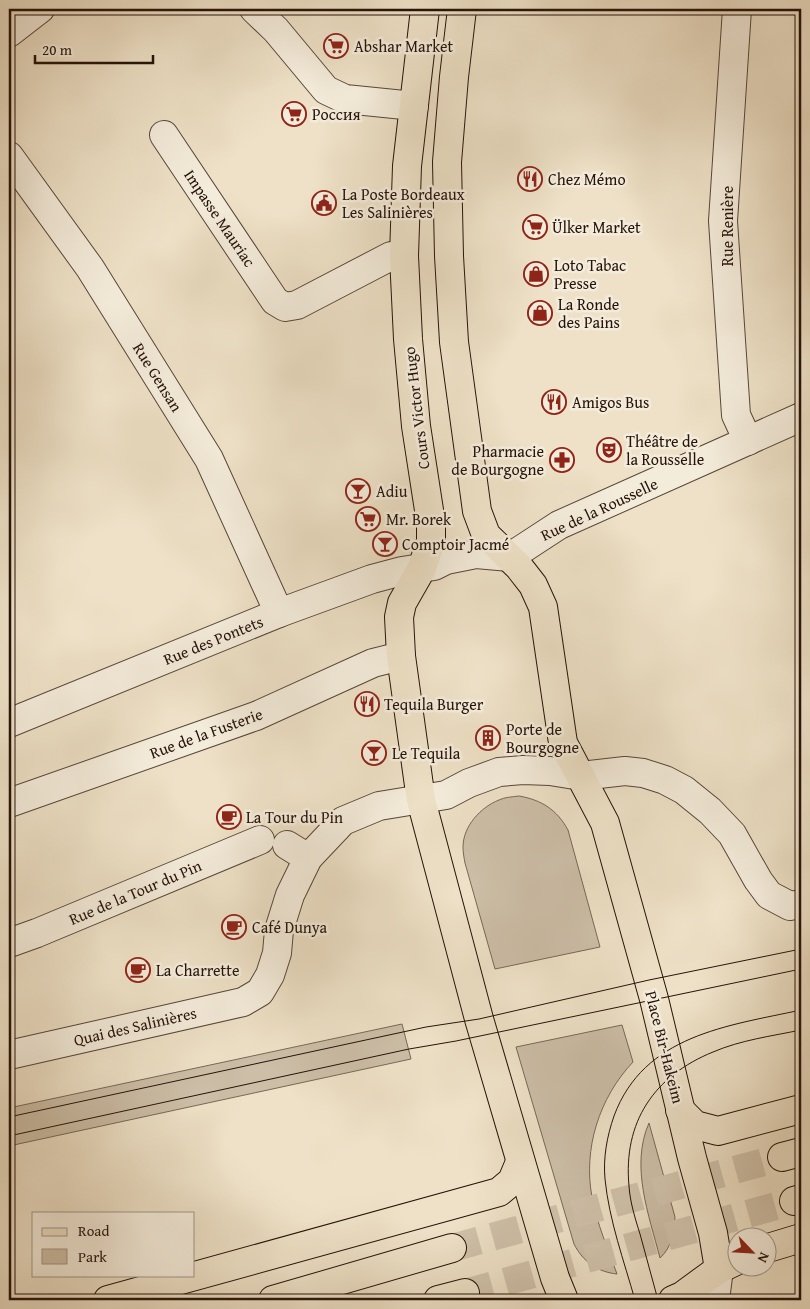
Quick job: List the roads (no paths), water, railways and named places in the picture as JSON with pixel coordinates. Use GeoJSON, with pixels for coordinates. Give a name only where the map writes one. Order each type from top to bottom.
{"type":"FeatureCollection","features":[{"type":"Feature","properties":{"kind":"main road","name":"Cours Victor Hugo"},"geometry":{"type":"LineString","coordinates":[[421,800],[401,656],[399,618],[402,602],[422,568],[431,541],[431,523],[416,426],[408,339],[404,256],[407,166],[425,9]]}},
{"type":"Feature","properties":{"kind":"main road"},"geometry":{"type":"LineString","coordinates":[[462,9],[447,162],[449,256],[454,342],[477,511],[486,535],[510,557],[533,585],[543,607],[564,743],[580,776]]}},
{"type":"Feature","properties":{"kind":"main road","name":"Place Bir-Hakeim"},"geometry":{"type":"LineString","coordinates":[[580,776],[605,823],[654,999],[692,1158],[713,1233],[728,1265]]}},
{"type":"Feature","properties":{"kind":"main road"},"geometry":{"type":"LineString","coordinates":[[421,800],[479,1019],[555,1278],[564,1300]]}},
{"type":"Feature","properties":{"kind":"main road"},"geometry":{"type":"LineString","coordinates":[[680,1110],[695,1125],[718,1131],[801,1109]]}},
{"type":"Feature","properties":{"kind":"main road"},"geometry":{"type":"LineString","coordinates":[[195,1276],[499,1192],[512,1181],[520,1162]]}},
{"type":"Feature","properties":{"kind":"main road"},"geometry":{"type":"LineString","coordinates":[[778,1245],[801,1238]]}},
{"type":"Feature","properties":{"kind":"main road"},"geometry":{"type":"LineString","coordinates":[[273,1300],[452,1248]]}},
{"type":"Feature","properties":{"kind":"main road"},"geometry":{"type":"LineString","coordinates":[[673,1300],[728,1265]]}},
{"type":"Feature","properties":{"kind":"main road"},"geometry":{"type":"LineString","coordinates":[[108,1300],[195,1276]]}},
{"type":"Feature","properties":{"kind":"main road"},"geometry":{"type":"LineString","coordinates":[[438,1300],[466,1293]]}},
{"type":"Feature","properties":{"kind":"street"},"geometry":{"type":"LineString","coordinates":[[9,33],[40,9]]}},
{"type":"Feature","properties":{"kind":"street"},"geometry":{"type":"LineString","coordinates":[[254,9],[276,30],[326,90],[344,99],[414,106]]}},
{"type":"Feature","properties":{"kind":"street","name":"Rue Renière"},"geometry":{"type":"LineString","coordinates":[[737,9],[724,221],[736,415],[748,441]]}},
{"type":"Feature","properties":{"kind":"street","name":"Impasse Mauriac"},"geometry":{"type":"LineString","coordinates":[[164,134],[275,301],[285,307],[297,304],[391,256],[404,256]]}},
{"type":"Feature","properties":{"kind":"street","name":"Rue Gensan"},"geometry":{"type":"LineString","coordinates":[[9,156],[90,268],[209,459],[278,613]]}},
{"type":"Feature","properties":{"kind":"street","name":"Rue de la Rousselle"},"geometry":{"type":"LineString","coordinates":[[510,557],[559,525],[801,418]]}},
{"type":"Feature","properties":{"kind":"street","name":"Rue des Pontets"},"geometry":{"type":"LineString","coordinates":[[9,723],[278,613],[372,579],[402,571],[434,566],[446,560],[476,554],[510,557]]}},
{"type":"Feature","properties":{"kind":"street","name":"Rue de la Fusterie"},"geometry":{"type":"LineString","coordinates":[[9,803],[256,716],[373,663],[401,656]]}},
{"type":"Feature","properties":{"kind":"street"},"geometry":{"type":"LineString","coordinates":[[421,800],[446,795],[469,783],[499,772],[523,770],[550,771],[580,776],[626,771],[643,773],[666,780],[684,790],[710,811],[732,834],[758,880],[769,895],[796,905]]}},
{"type":"Feature","properties":{"kind":"street","name":"Quai des Salinières"},"geometry":{"type":"LineString","coordinates":[[9,1055],[243,1002],[260,992],[270,975],[277,953],[279,930],[290,896],[297,852],[343,821],[379,806],[421,800]]}},
{"type":"Feature","properties":{"kind":"street","name":"Rue de la Tour du Pin"},"geometry":{"type":"LineString","coordinates":[[9,943],[260,840]]}},
{"type":"Feature","properties":{"kind":"street"},"geometry":{"type":"LineString","coordinates":[[716,1300],[728,1265]]}},
{"type":"Feature","properties":{"kind":"tunnel"},"geometry":{"type":"LineString","coordinates":[[452,1248],[782,1157]]}},
{"type":"Feature","properties":{"kind":"tunnel"},"geometry":{"type":"LineString","coordinates":[[465,1293],[794,1201]]}},
{"type":"Feature","properties":{"kind":"tram line"},"geometry":{"type":"LineString","coordinates":[[9,1117],[426,1027],[479,1019],[649,980],[801,949]]}},
{"type":"Feature","properties":{"kind":"tram line"},"geometry":{"type":"LineString","coordinates":[[9,1136],[409,1049],[456,1041],[801,969]]}},
{"type":"Feature","properties":{"kind":"tram line"},"geometry":{"type":"LineString","coordinates":[[635,1300],[613,1225],[605,1171],[606,1147],[614,1116],[628,1089],[645,1068],[667,1051],[691,1039],[717,1029],[801,1010]]}},
{"type":"Feature","properties":{"kind":"tram line"},"geometry":{"type":"LineString","coordinates":[[658,1300],[630,1198],[628,1163],[631,1141],[637,1122],[659,1088],[674,1074],[692,1062],[713,1052],[746,1041],[801,1030]]}},
{"type":"Feature","properties":{"kind":"place","name":"Abshar Market"},"geometry":{"type":"Point","coordinates":[336,46]}},
{"type":"Feature","properties":{"kind":"place","name":"Россия"},"geometry":{"type":"Point","coordinates":[294,114]}},
{"type":"Feature","properties":{"kind":"place","name":"Chez Mémo"},"geometry":{"type":"Point","coordinates":[530,179]}},
{"type":"Feature","properties":{"kind":"place","name":"La Poste Bordeaux Les Salinières"},"geometry":{"type":"Point","coordinates":[324,203]}},
{"type":"Feature","properties":{"kind":"place","name":"Ülker Market"},"geometry":{"type":"Point","coordinates":[535,227]}},
{"type":"Feature","properties":{"kind":"place","name":"Loto Tabac Presse"},"geometry":{"type":"Point","coordinates":[536,274]}},
{"type":"Feature","properties":{"kind":"place","name":"La Ronde des Pains"},"geometry":{"type":"Point","coordinates":[540,313]}},
{"type":"Feature","properties":{"kind":"place","name":"Amigos Bus"},"geometry":{"type":"Point","coordinates":[554,402]}},
{"type":"Feature","properties":{"kind":"place","name":"Théâtre de la Rousselle"},"geometry":{"type":"Point","coordinates":[609,450]}},
{"type":"Feature","properties":{"kind":"place","name":"Pharmacie de Bourgogne"},"geometry":{"type":"Point","coordinates":[562,460]}},
{"type":"Feature","properties":{"kind":"place","name":"Adiu"},"geometry":{"type":"Point","coordinates":[358,491]}},
{"type":"Feature","properties":{"kind":"place","name":"Mr. Borek"},"geometry":{"type":"Point","coordinates":[368,519]}},
{"type":"Feature","properties":{"kind":"place","name":"Comptoir Jacmé"},"geometry":{"type":"Point","coordinates":[385,544]}},
{"type":"Feature","properties":{"kind":"place","name":"Tequila Burger"},"geometry":{"type":"Point","coordinates":[367,704]}},
{"type":"Feature","properties":{"kind":"place","name":"Porte de Bourgogne"},"geometry":{"type":"Point","coordinates":[488,738]}},
{"type":"Feature","properties":{"kind":"place","name":"Le Tequila"},"geometry":{"type":"Point","coordinates":[374,753]}},
{"type":"Feature","properties":{"kind":"place","name":"La Tour du Pin"},"geometry":{"type":"Point","coordinates":[229,817]}},
{"type":"Feature","properties":{"kind":"place","name":"Café Dunya"},"geometry":{"type":"Point","coordinates":[234,927]}},
{"type":"Feature","properties":{"kind":"place","name":"La Charrette"},"geometry":{"type":"Point","coordinates":[138,970]}}]}
